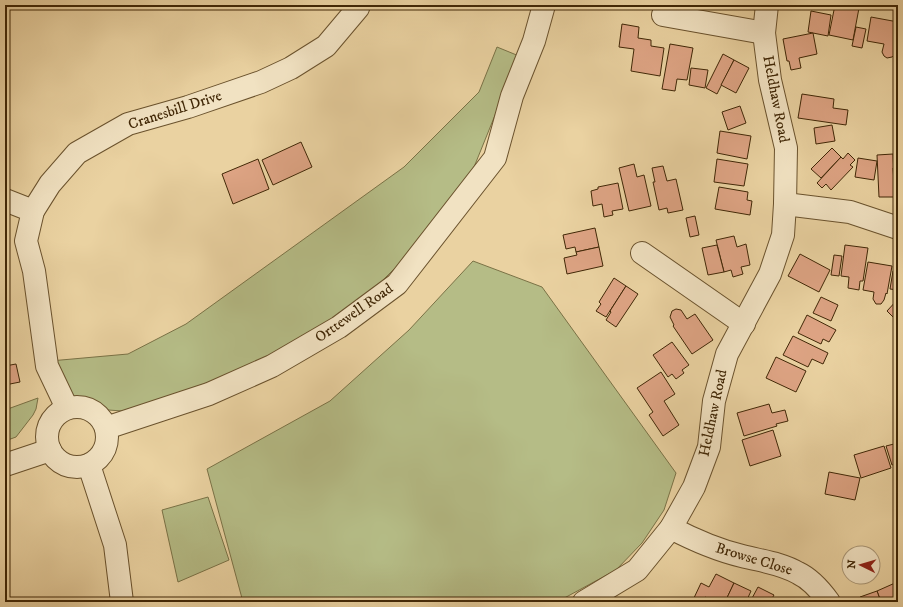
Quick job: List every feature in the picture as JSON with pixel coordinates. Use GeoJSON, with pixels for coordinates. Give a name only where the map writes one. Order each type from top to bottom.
{"type":"FeatureCollection","features":[{"type":"Feature","properties":{"kind":"street","name":"Cranesbill Drive"},"geometry":{"type":"LineString","coordinates":[[67,408],[47,366],[34,271],[26,241],[33,211],[50,184],[77,153],[128,124],[188,107],[261,82],[291,68],[326,46],[359,5]]}},
{"type":"Feature","properties":{"kind":"street","name":"Orttewell Road"},"geometry":{"type":"LineString","coordinates":[[106,428],[209,394],[272,366],[339,327],[397,284],[495,158],[512,96],[534,41],[544,5]]}},
{"type":"Feature","properties":{"kind":"street","name":"Heldhaw Road"},"geometry":{"type":"LineString","coordinates":[[584,602],[637,570],[671,528],[694,487],[709,447],[714,402],[727,354],[770,274],[783,235],[786,204],[786,148],[770,80],[764,33],[767,5]]}},
{"type":"Feature","properties":{"kind":"street"},"geometry":{"type":"LineString","coordinates":[[663,15],[764,33]]}},
{"type":"Feature","properties":{"kind":"street"},"geometry":{"type":"LineString","coordinates":[[5,200],[33,211]]}},
{"type":"Feature","properties":{"kind":"street"},"geometry":{"type":"LineString","coordinates":[[786,204],[850,212],[898,228]]}},
{"type":"Feature","properties":{"kind":"street"},"geometry":{"type":"LineString","coordinates":[[642,253],[744,324]]}},
{"type":"Feature","properties":{"kind":"street"},"geometry":{"type":"LineString","coordinates":[[67,408],[86,408],[95,413],[102,420],[106,428],[107,439],[104,450],[98,459],[89,465],[78,467],[66,465],[57,459],[50,450],[47,440],[48,430],[58,413],[67,408]]}},
{"type":"Feature","properties":{"kind":"street"},"geometry":{"type":"LineString","coordinates":[[5,465],[50,450]]}},
{"type":"Feature","properties":{"kind":"street"},"geometry":{"type":"LineString","coordinates":[[89,465],[115,545],[122,602]]}},
{"type":"Feature","properties":{"kind":"street","name":"Browse Close"},"geometry":{"type":"LineString","coordinates":[[671,528],[700,543],[742,556],[774,563],[799,573],[819,589],[829,602]]}},
{"type":"Feature","properties":{"kind":"green space"},"geometry":{"type":"Polygon","coordinates":[[[497,47],[519,56],[472,172],[429,234],[356,307],[272,359],[192,393],[122,411],[95,409],[71,412],[50,361],[128,354],[186,324],[404,167],[479,92],[497,47]]]}},
{"type":"Feature","properties":{"kind":"green space"},"geometry":{"type":"Polygon","coordinates":[[[473,261],[542,287],[676,473],[664,510],[642,543],[616,570],[557,602],[243,602],[207,469],[330,401],[409,330],[473,261]]]}},
{"type":"Feature","properties":{"kind":"green space"},"geometry":{"type":"Polygon","coordinates":[[[38,398],[33,415],[16,437],[5,441],[5,410],[38,398]]]}},
{"type":"Feature","properties":{"kind":"green space"},"geometry":{"type":"Polygon","coordinates":[[[208,497],[229,560],[178,582],[162,510],[208,497]]]}},
{"type":"Feature","properties":{"kind":"building"},"geometry":{"type":"Polygon","coordinates":[[[694,5],[712,5],[711,9],[693,7],[694,5]]]}},
{"type":"Feature","properties":{"kind":"building"},"geometry":{"type":"Polygon","coordinates":[[[835,5],[859,8],[853,40],[829,35],[835,5]]]}},
{"type":"Feature","properties":{"kind":"building"},"geometry":{"type":"Polygon","coordinates":[[[811,11],[831,15],[828,36],[808,32],[811,11]]]}},
{"type":"Feature","properties":{"kind":"building"},"geometry":{"type":"Polygon","coordinates":[[[871,17],[898,22],[898,46],[896,54],[892,57],[887,58],[884,56],[882,52],[884,44],[867,41],[871,17]]]}},
{"type":"Feature","properties":{"kind":"building"},"geometry":{"type":"Polygon","coordinates":[[[622,24],[639,27],[638,38],[651,40],[651,46],[664,48],[660,76],[631,71],[634,49],[619,47],[622,24]]]}},
{"type":"Feature","properties":{"kind":"building"},"geometry":{"type":"Polygon","coordinates":[[[856,27],[866,29],[862,48],[852,46],[856,27]]]}},
{"type":"Feature","properties":{"kind":"building"},"geometry":{"type":"Polygon","coordinates":[[[813,33],[817,54],[799,58],[801,68],[791,70],[789,61],[787,61],[783,39],[813,33]]]}},
{"type":"Feature","properties":{"kind":"building"},"geometry":{"type":"Polygon","coordinates":[[[670,44],[693,48],[687,80],[677,79],[675,91],[662,89],[670,44]]]}},
{"type":"Feature","properties":{"kind":"building"},"geometry":{"type":"Polygon","coordinates":[[[723,54],[734,60],[717,94],[706,88],[723,54]]]}},
{"type":"Feature","properties":{"kind":"building"},"geometry":{"type":"Polygon","coordinates":[[[734,60],[749,68],[736,93],[721,85],[734,60]]]}},
{"type":"Feature","properties":{"kind":"building"},"geometry":{"type":"Polygon","coordinates":[[[691,68],[708,70],[705,88],[689,85],[691,68]]]}},
{"type":"Feature","properties":{"kind":"building"},"geometry":{"type":"Polygon","coordinates":[[[802,94],[834,99],[833,108],[848,110],[846,125],[798,118],[802,94]]]}},
{"type":"Feature","properties":{"kind":"building"},"geometry":{"type":"Polygon","coordinates":[[[740,106],[746,123],[728,130],[722,112],[740,106]]]}},
{"type":"Feature","properties":{"kind":"building"},"geometry":{"type":"Polygon","coordinates":[[[832,125],[835,141],[816,144],[814,128],[832,125]]]}},
{"type":"Feature","properties":{"kind":"building"},"geometry":{"type":"Polygon","coordinates":[[[720,131],[751,136],[747,159],[717,153],[720,131]]]}},
{"type":"Feature","properties":{"kind":"building"},"geometry":{"type":"Polygon","coordinates":[[[301,142],[312,167],[273,185],[262,160],[301,142]]]}},
{"type":"Feature","properties":{"kind":"building"},"geometry":{"type":"Polygon","coordinates":[[[832,148],[841,157],[821,178],[811,169],[832,148]]]}},
{"type":"Feature","properties":{"kind":"building"},"geometry":{"type":"Polygon","coordinates":[[[848,153],[855,160],[850,165],[853,167],[831,190],[826,184],[822,188],[817,183],[841,157],[843,159],[848,153]]]}},
{"type":"Feature","properties":{"kind":"building"},"geometry":{"type":"Polygon","coordinates":[[[893,154],[895,197],[879,197],[877,155],[893,154]]]}},
{"type":"Feature","properties":{"kind":"building"},"geometry":{"type":"Polygon","coordinates":[[[858,158],[877,161],[874,180],[855,177],[858,158]]]}},
{"type":"Feature","properties":{"kind":"building"},"geometry":{"type":"Polygon","coordinates":[[[258,159],[269,189],[233,204],[222,174],[258,159]]]}},
{"type":"Feature","properties":{"kind":"building"},"geometry":{"type":"Polygon","coordinates":[[[717,159],[748,164],[744,186],[714,182],[717,159]]]}},
{"type":"Feature","properties":{"kind":"building"},"geometry":{"type":"Polygon","coordinates":[[[634,164],[637,177],[644,175],[651,206],[629,211],[619,168],[634,164]]]}},
{"type":"Feature","properties":{"kind":"building"},"geometry":{"type":"Polygon","coordinates":[[[663,166],[667,181],[676,179],[683,210],[668,213],[667,208],[659,210],[653,182],[655,182],[652,168],[663,166]]]}},
{"type":"Feature","properties":{"kind":"building"},"geometry":{"type":"Polygon","coordinates":[[[893,168],[898,168],[898,197],[895,197],[893,168]]]}},
{"type":"Feature","properties":{"kind":"building"},"geometry":{"type":"Polygon","coordinates":[[[618,183],[623,209],[612,211],[613,215],[604,217],[602,204],[593,206],[591,191],[598,189],[598,187],[618,183]]]}},
{"type":"Feature","properties":{"kind":"building"},"geometry":{"type":"Polygon","coordinates":[[[719,187],[748,192],[747,200],[752,201],[750,215],[715,209],[719,187]]]}},
{"type":"Feature","properties":{"kind":"building"},"geometry":{"type":"Polygon","coordinates":[[[695,216],[699,235],[690,237],[686,218],[695,216]]]}},
{"type":"Feature","properties":{"kind":"building"},"geometry":{"type":"Polygon","coordinates":[[[595,228],[599,247],[576,252],[575,247],[566,249],[563,235],[595,228]]]}},
{"type":"Feature","properties":{"kind":"building"},"geometry":{"type":"Polygon","coordinates":[[[734,236],[737,247],[746,244],[750,265],[741,267],[743,274],[733,277],[731,270],[724,272],[716,240],[734,236]]]}},
{"type":"Feature","properties":{"kind":"building"},"geometry":{"type":"Polygon","coordinates":[[[717,245],[724,272],[708,275],[702,248],[717,245]]]}},
{"type":"Feature","properties":{"kind":"building"},"geometry":{"type":"Polygon","coordinates":[[[845,245],[868,248],[863,281],[860,281],[859,290],[848,288],[849,277],[841,276],[845,245]]]}},
{"type":"Feature","properties":{"kind":"building"},"geometry":{"type":"Polygon","coordinates":[[[599,247],[603,266],[567,274],[564,258],[577,255],[576,252],[599,247]]]}},
{"type":"Feature","properties":{"kind":"building"},"geometry":{"type":"Polygon","coordinates":[[[800,254],[830,270],[819,292],[788,276],[800,254]]]}},
{"type":"Feature","properties":{"kind":"building"},"geometry":{"type":"Polygon","coordinates":[[[834,255],[842,256],[839,276],[831,275],[834,255]]]}},
{"type":"Feature","properties":{"kind":"building"},"geometry":{"type":"Polygon","coordinates":[[[868,262],[892,266],[887,294],[886,293],[881,304],[876,304],[873,299],[874,292],[863,290],[868,262]]]}},
{"type":"Feature","properties":{"kind":"building"},"geometry":{"type":"Polygon","coordinates":[[[893,271],[898,272],[898,290],[890,289],[893,271]]]}},
{"type":"Feature","properties":{"kind":"building"},"geometry":{"type":"Polygon","coordinates":[[[614,278],[626,286],[606,317],[596,311],[601,304],[599,302],[614,278]]]}},
{"type":"Feature","properties":{"kind":"building"},"geometry":{"type":"Polygon","coordinates":[[[626,286],[638,294],[616,327],[606,320],[626,286]]]}},
{"type":"Feature","properties":{"kind":"building"},"geometry":{"type":"Polygon","coordinates":[[[821,297],[838,305],[831,321],[813,313],[821,297]]]}},
{"type":"Feature","properties":{"kind":"building"},"geometry":{"type":"Polygon","coordinates":[[[898,299],[898,322],[887,311],[898,299]]]}},
{"type":"Feature","properties":{"kind":"building"},"geometry":{"type":"Polygon","coordinates":[[[676,309],[681,310],[687,319],[695,314],[713,340],[692,354],[673,326],[674,325],[670,317],[672,311],[676,309]]]}},
{"type":"Feature","properties":{"kind":"building"},"geometry":{"type":"Polygon","coordinates":[[[807,315],[836,330],[829,342],[823,339],[821,344],[798,333],[807,315]]]}},
{"type":"Feature","properties":{"kind":"building"},"geometry":{"type":"Polygon","coordinates":[[[793,336],[828,353],[823,364],[812,359],[808,367],[783,355],[793,336]]]}},
{"type":"Feature","properties":{"kind":"building"},"geometry":{"type":"Polygon","coordinates":[[[672,342],[689,365],[682,370],[684,373],[676,379],[672,374],[668,377],[653,355],[672,342]]]}},
{"type":"Feature","properties":{"kind":"building"},"geometry":{"type":"Polygon","coordinates":[[[776,357],[806,371],[796,392],[766,378],[776,357]]]}},
{"type":"Feature","properties":{"kind":"building"},"geometry":{"type":"Polygon","coordinates":[[[16,364],[20,382],[5,385],[5,366],[16,364]]]}},
{"type":"Feature","properties":{"kind":"building"},"geometry":{"type":"Polygon","coordinates":[[[661,372],[675,394],[664,401],[679,425],[663,436],[649,415],[653,412],[637,388],[661,372]]]}},
{"type":"Feature","properties":{"kind":"building"},"geometry":{"type":"Polygon","coordinates":[[[769,404],[772,413],[785,410],[788,421],[744,436],[737,413],[769,404]]]}},
{"type":"Feature","properties":{"kind":"building"},"geometry":{"type":"Polygon","coordinates":[[[773,430],[781,456],[750,466],[742,440],[773,430]]]}},
{"type":"Feature","properties":{"kind":"building"},"geometry":{"type":"Polygon","coordinates":[[[894,444],[898,456],[898,463],[892,465],[886,446],[894,444]]]}},
{"type":"Feature","properties":{"kind":"building"},"geometry":{"type":"Polygon","coordinates":[[[884,446],[891,468],[861,478],[854,455],[884,446]]]}},
{"type":"Feature","properties":{"kind":"building"},"geometry":{"type":"Polygon","coordinates":[[[829,472],[860,478],[855,500],[825,494],[829,472]]]}},
{"type":"Feature","properties":{"kind":"building"},"geometry":{"type":"Polygon","coordinates":[[[716,574],[734,583],[725,602],[716,602],[705,597],[703,602],[696,602],[693,600],[701,583],[709,587],[716,574]]]}},
{"type":"Feature","properties":{"kind":"building"},"geometry":{"type":"Polygon","coordinates":[[[734,583],[751,591],[746,602],[725,602],[734,583]]]}},
{"type":"Feature","properties":{"kind":"building"},"geometry":{"type":"Polygon","coordinates":[[[895,583],[898,589],[898,602],[881,602],[877,591],[895,583]]]}},
{"type":"Feature","properties":{"kind":"building"},"geometry":{"type":"Polygon","coordinates":[[[758,587],[774,595],[770,602],[750,602],[758,587]]]}},
{"type":"Feature","properties":{"kind":"building"},"geometry":{"type":"Polygon","coordinates":[[[877,591],[881,602],[862,602],[860,597],[877,591]]]}}]}
